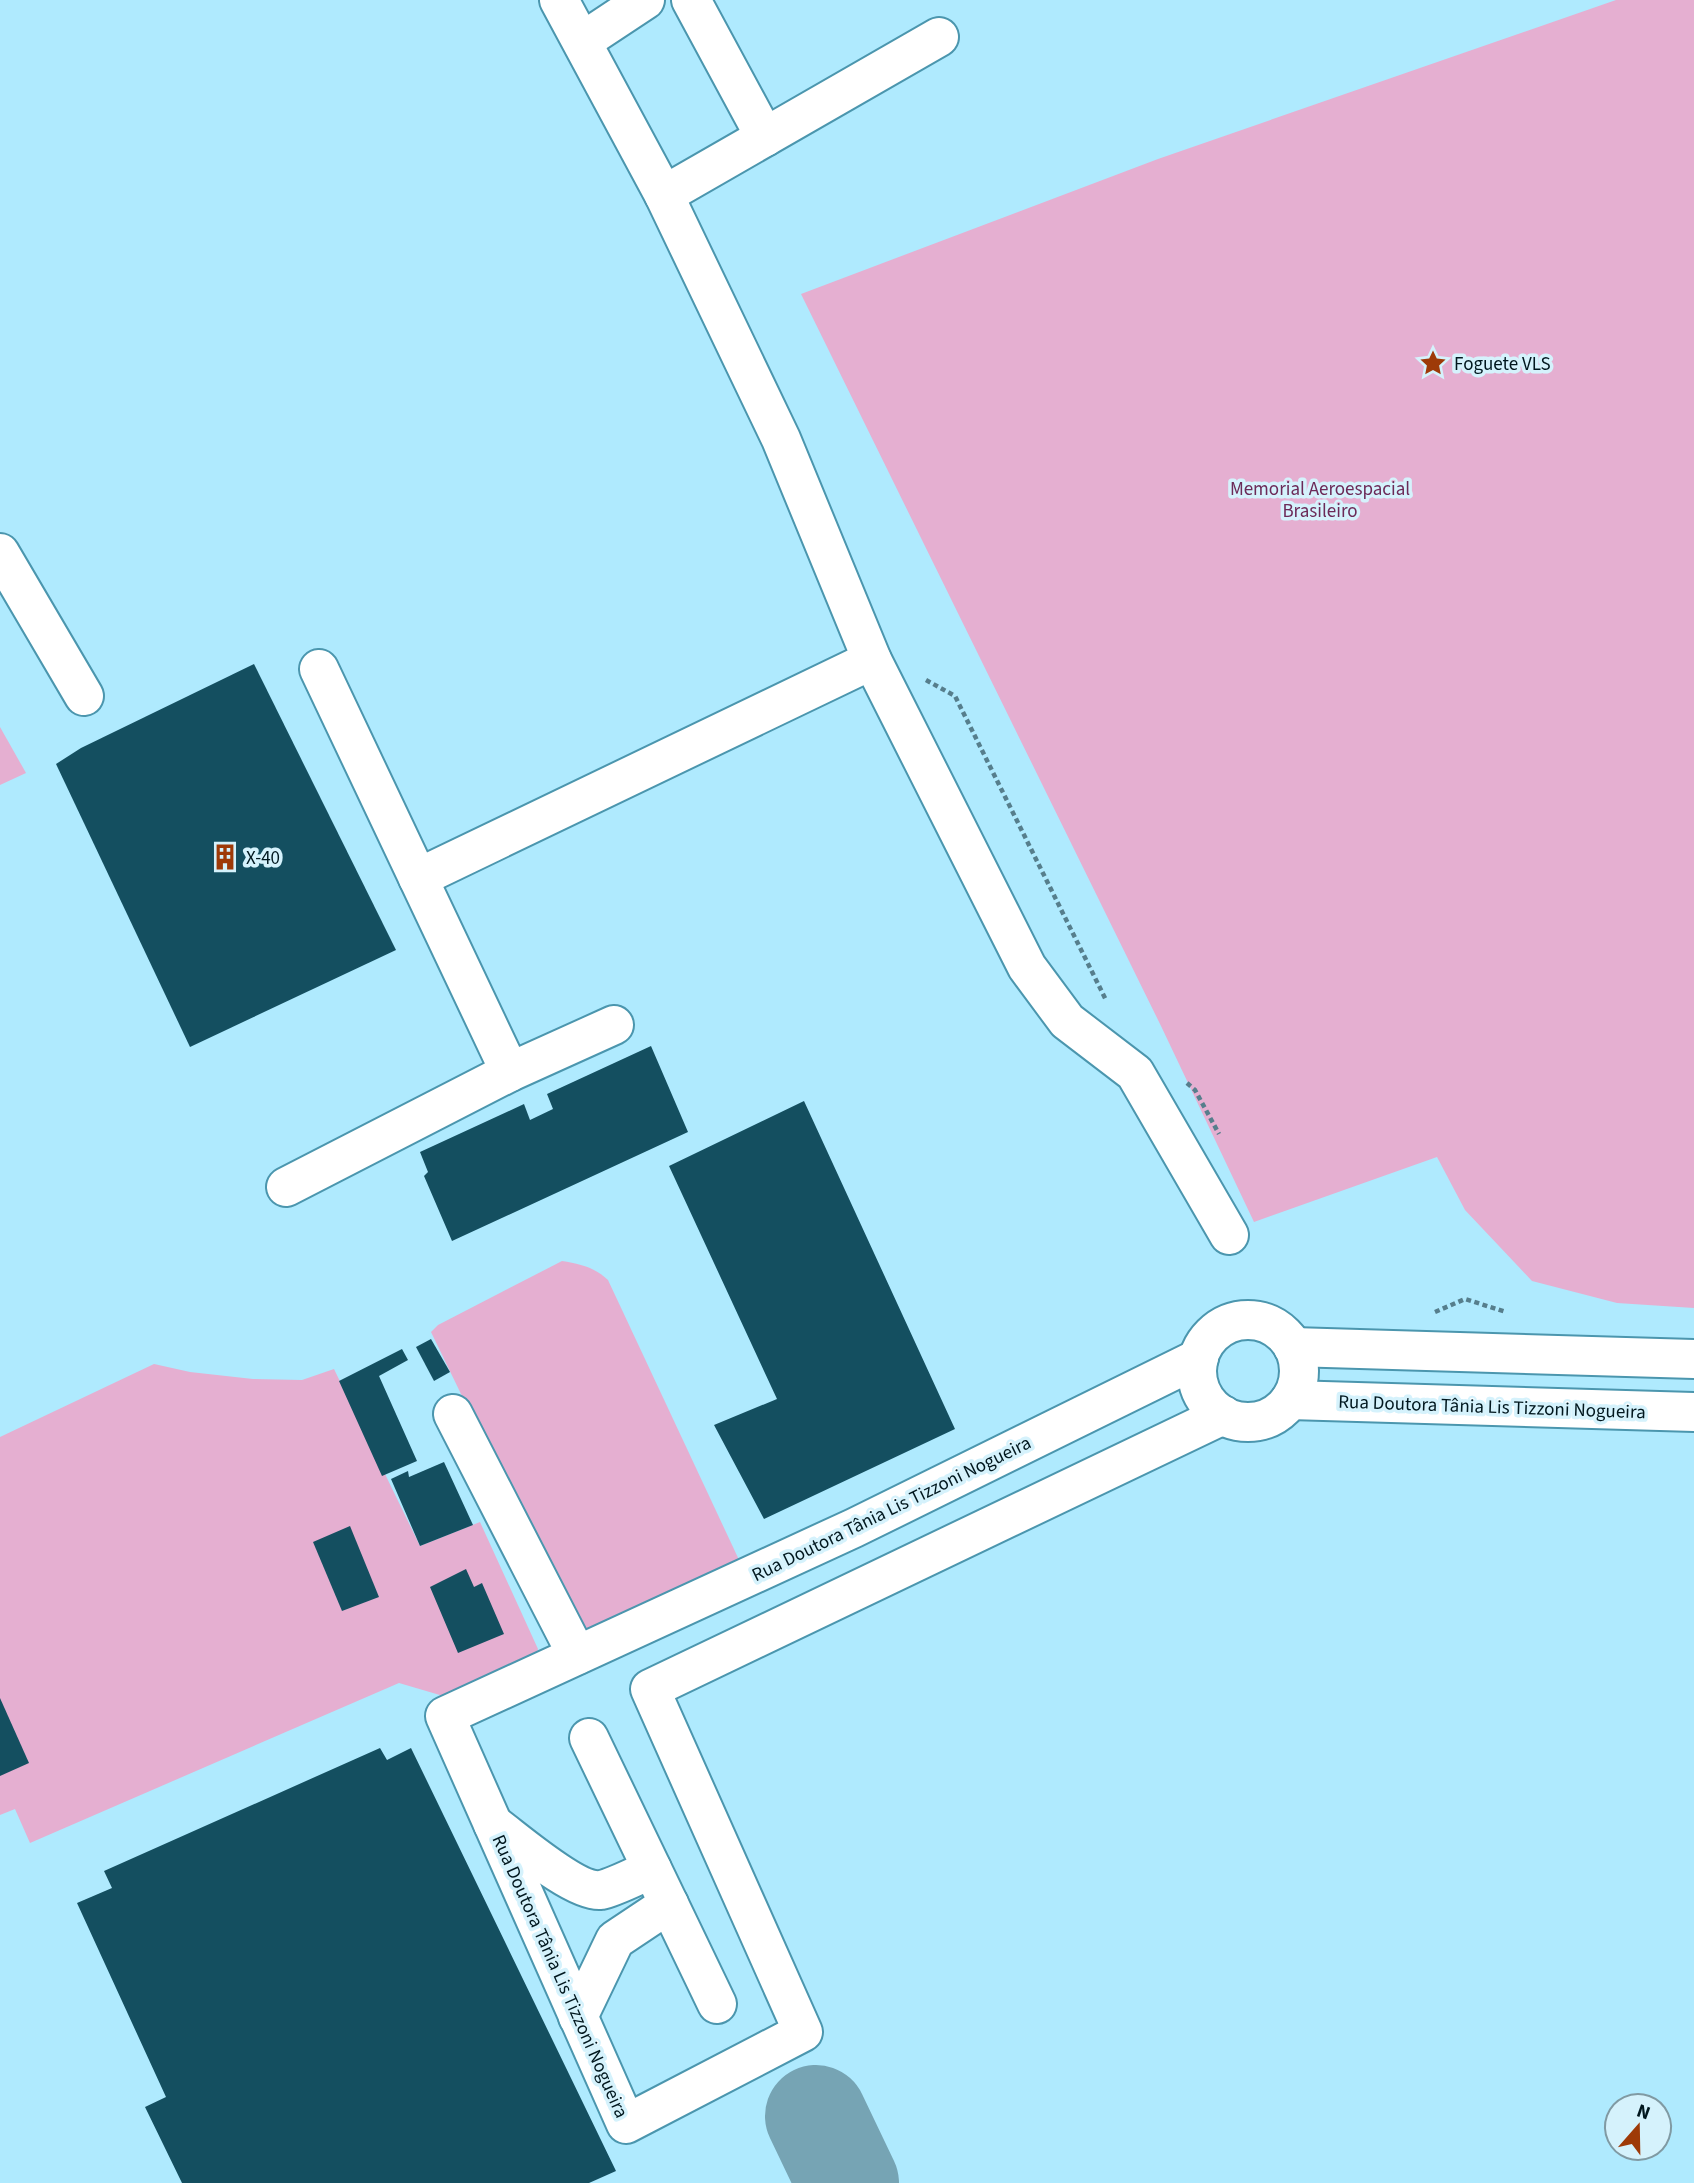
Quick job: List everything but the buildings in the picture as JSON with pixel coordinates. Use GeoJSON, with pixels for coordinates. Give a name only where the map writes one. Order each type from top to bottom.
{"type":"FeatureCollection","features":[{"type":"Feature","properties":{"kind":"street"},"geometry":{"type":"LineString","coordinates":[[559,0],[664,195],[781,439],[872,660],[1027,967],[1067,1021],[1135,1073],[1229,1235]]}},
{"type":"Feature","properties":{"kind":"street"},"geometry":{"type":"LineString","coordinates":[[583,41],[645,0]]}},
{"type":"Feature","properties":{"kind":"street"},"geometry":{"type":"LineString","coordinates":[[691,0],[765,137]]}},
{"type":"Feature","properties":{"kind":"street"},"geometry":{"type":"LineString","coordinates":[[664,195],[939,37]]}},
{"type":"Feature","properties":{"kind":"street"},"geometry":{"type":"LineString","coordinates":[[0,553],[84,696]]}},
{"type":"Feature","properties":{"kind":"street"},"geometry":{"type":"LineString","coordinates":[[418,878],[872,660]]}},
{"type":"Feature","properties":{"kind":"street"},"geometry":{"type":"LineString","coordinates":[[319,669],[510,1072]]}},
{"type":"Feature","properties":{"kind":"street"},"geometry":{"type":"LineString","coordinates":[[286,1187],[510,1072],[614,1025]]}},
{"type":"Feature","properties":{"kind":"street","name":"Rua Doutora Tânia Lis Tizzoni Nogueira"},"geometry":{"type":"LineString","coordinates":[[1223,1415],[650,1689],[803,2032],[626,2124],[445,1716],[854,1528],[1199,1358],[1214,1333],[1226,1325],[1255,1321],[1270,1325],[1283,1334],[1293,1347]]}},
{"type":"Feature","properties":{"kind":"street"},"geometry":{"type":"LineString","coordinates":[[1199,1358],[1197,1374],[1201,1391],[1210,1405],[1223,1415],[1252,1422],[1266,1419],[1280,1411],[1297,1388],[1298,1360],[1293,1347],[1694,1359]]}},
{"type":"Feature","properties":{"kind":"street","name":"Rua Doutora Tânia Lis Tizzoni Nogueira"},"geometry":{"type":"LineString","coordinates":[[1290,1400],[1694,1412]]}},
{"type":"Feature","properties":{"kind":"street"},"geometry":{"type":"LineString","coordinates":[[453,1414],[577,1655]]}},
{"type":"Feature","properties":{"kind":"street"},"geometry":{"type":"LineString","coordinates":[[589,1738],[717,2004]]}},
{"type":"Feature","properties":{"kind":"street"},"geometry":{"type":"LineString","coordinates":[[492,1822],[548,1866],[581,1886],[600,1890],[652,1869]]}},
{"type":"Feature","properties":{"kind":"street"},"geometry":{"type":"LineString","coordinates":[[578,2017],[615,1940],[669,1904]]}},
{"type":"Feature","properties":{"kind":"path"},"geometry":{"type":"LineString","coordinates":[[1431,1314],[1465,1300],[1515,1312]]}},
{"type":"Feature","properties":{"kind":"green space","name":"Memorial Aeroespacial Brasileiro"},"geometry":{"type":"Polygon","coordinates":[[[1616,0],[1694,0],[1694,1308],[1617,1303],[1532,1281],[1465,1210],[1437,1157],[1254,1222],[1161,1026],[801,294],[1158,159],[1616,0]]]}},
{"type":"Feature","properties":{"kind":"green space"},"geometry":{"type":"Polygon","coordinates":[[[0,727],[26,773],[0,785],[0,727]]]}},
{"type":"Feature","properties":{"kind":"green space"},"geometry":{"type":"Polygon","coordinates":[[[562,1261],[586,1267],[608,1280],[740,1562],[579,1638],[431,1332],[438,1325],[562,1261]]]}},
{"type":"Feature","properties":{"kind":"green space"},"geometry":{"type":"Polygon","coordinates":[[[154,1364],[190,1372],[253,1379],[302,1380],[334,1369],[420,1546],[480,1522],[538,1649],[533,1661],[450,1698],[399,1683],[30,1843],[15,1809],[0,1815],[0,1437],[154,1364]]]}},
{"type":"Feature","properties":{"kind":"taxiway"},"geometry":{"type":"LineString","coordinates":[[816,2116],[848,2183]]}},
{"type":"Feature","properties":{"kind":"place","name":"Foguete VLS"},"geometry":{"type":"Point","coordinates":[1433,363]}},
{"type":"Feature","properties":{"kind":"place","name":"X-40"},"geometry":{"type":"Point","coordinates":[225,857]}}]}
